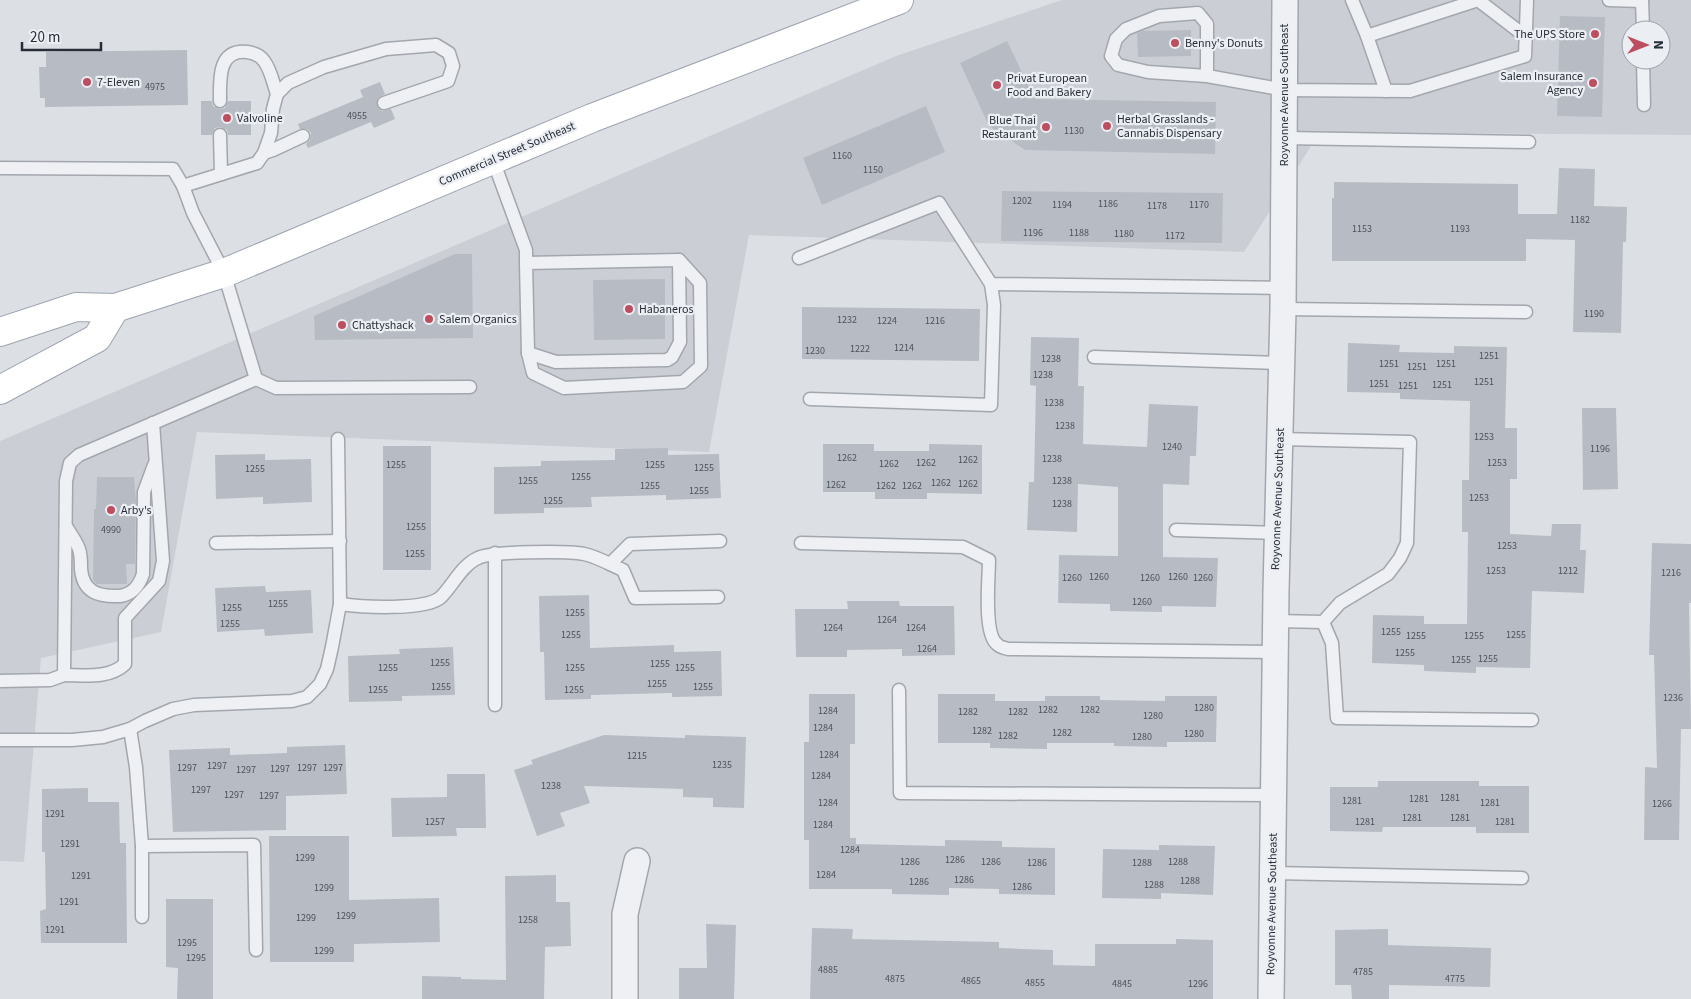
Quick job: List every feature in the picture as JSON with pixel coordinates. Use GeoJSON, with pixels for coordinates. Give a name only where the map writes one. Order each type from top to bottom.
{"type":"FeatureCollection","features":[{"type":"Feature","properties":{"kind":"main road","name":"Commercial Street Southeast"},"geometry":{"type":"LineString","coordinates":[[0,332],[76,307],[115,308],[224,273],[601,115],[899,0]]}},
{"type":"Feature","properties":{"kind":"main road"},"geometry":{"type":"LineString","coordinates":[[0,390],[98,338],[115,308]]}},
{"type":"Feature","properties":{"kind":"street","name":"Royvonne Avenue Southeast"},"geometry":{"type":"LineString","coordinates":[[1271,999],[1275,621],[1283,299],[1285,0]]}},
{"type":"Feature","properties":{"kind":"street"},"geometry":{"type":"LineString","coordinates":[[625,999],[625,914],[637,861]]}},
{"type":"Feature","properties":{"kind":"lane"},"geometry":{"type":"LineString","coordinates":[[1352,0],[1386,91]]}},
{"type":"Feature","properties":{"kind":"lane"},"geometry":{"type":"LineString","coordinates":[[1367,36],[1478,0],[1526,36]]}},
{"type":"Feature","properties":{"kind":"lane"},"geometry":{"type":"LineString","coordinates":[[1207,76],[1207,24],[1198,13],[1159,16],[1126,29],[1116,40],[1111,56],[1118,65],[1148,72],[1207,76],[1284,90],[1410,91],[1525,56],[1527,0]]}},
{"type":"Feature","properties":{"kind":"lane"},"geometry":{"type":"LineString","coordinates":[[1608,0],[1642,0],[1643,20]]}},
{"type":"Feature","properties":{"kind":"lane"},"geometry":{"type":"LineString","coordinates":[[183,186],[257,163],[264,153],[271,133],[273,109],[277,94],[288,83],[324,66],[386,48],[436,45],[449,53],[453,66],[448,81],[384,103]]}},
{"type":"Feature","properties":{"kind":"lane"},"geometry":{"type":"LineString","coordinates":[[220,101],[222,66],[230,56],[243,52],[255,54],[264,59],[277,94]]}},
{"type":"Feature","properties":{"kind":"lane"},"geometry":{"type":"LineString","coordinates":[[1643,70],[1644,105]]}},
{"type":"Feature","properties":{"kind":"lane"},"geometry":{"type":"LineString","coordinates":[[220,135],[221,174]]}},
{"type":"Feature","properties":{"kind":"lane"},"geometry":{"type":"LineString","coordinates":[[264,153],[302,136]]}},
{"type":"Feature","properties":{"kind":"lane"},"geometry":{"type":"LineString","coordinates":[[1284,138],[1529,142]]}},
{"type":"Feature","properties":{"kind":"lane"},"geometry":{"type":"LineString","coordinates":[[493,160],[526,250],[526,263],[528,353],[533,373],[564,388],[683,382],[701,366],[700,283],[678,260],[526,263]]}},
{"type":"Feature","properties":{"kind":"lane"},"geometry":{"type":"LineString","coordinates":[[0,168],[173,169],[224,273],[256,379]]}},
{"type":"Feature","properties":{"kind":"lane"},"geometry":{"type":"LineString","coordinates":[[799,258],[939,203],[991,284],[994,305],[991,405],[810,399]]}},
{"type":"Feature","properties":{"kind":"lane"},"geometry":{"type":"LineString","coordinates":[[528,353],[556,362],[667,360],[672,356],[680,342],[678,260]]}},
{"type":"Feature","properties":{"kind":"lane"},"geometry":{"type":"LineString","coordinates":[[991,284],[1526,312]]}},
{"type":"Feature","properties":{"kind":"lane"},"geometry":{"type":"LineString","coordinates":[[1094,358],[1282,363]]}},
{"type":"Feature","properties":{"kind":"lane"},"geometry":{"type":"LineString","coordinates":[[64,675],[66,481],[70,464],[79,455],[256,379],[276,388],[470,387]]}},
{"type":"Feature","properties":{"kind":"lane"},"geometry":{"type":"LineString","coordinates":[[0,681],[50,680],[64,675],[109,674],[118,671],[125,664],[125,618],[159,581],[163,561],[153,423]]}},
{"type":"Feature","properties":{"kind":"lane"},"geometry":{"type":"LineString","coordinates":[[0,740],[72,740],[103,737],[130,729],[145,720],[173,709],[194,705],[292,701],[307,697],[320,684],[328,669],[340,604],[338,439]]}},
{"type":"Feature","properties":{"kind":"lane"},"geometry":{"type":"LineString","coordinates":[[1280,439],[1410,442],[1406,543],[1400,558],[1388,574],[1340,603],[1324,622]]}},
{"type":"Feature","properties":{"kind":"lane"},"geometry":{"type":"LineString","coordinates":[[66,526],[80,551],[84,582],[88,589],[97,594],[110,596],[122,596],[131,593],[140,585],[143,574],[144,492],[156,462]]}},
{"type":"Feature","properties":{"kind":"lane"},"geometry":{"type":"LineString","coordinates":[[1176,530],[1278,533]]}},
{"type":"Feature","properties":{"kind":"lane"},"geometry":{"type":"LineString","coordinates":[[216,543],[340,540]]}},
{"type":"Feature","properties":{"kind":"lane"},"geometry":{"type":"LineString","coordinates":[[610,564],[630,544],[720,542]]}},
{"type":"Feature","properties":{"kind":"lane"},"geometry":{"type":"LineString","coordinates":[[801,543],[963,547],[989,560],[989,633],[997,644],[1008,649],[1275,652]]}},
{"type":"Feature","properties":{"kind":"lane"},"geometry":{"type":"LineString","coordinates":[[340,604],[367,607],[427,604],[439,599],[467,565],[478,557],[495,553],[586,554],[624,570],[635,598],[718,597]]}},
{"type":"Feature","properties":{"kind":"lane"},"geometry":{"type":"LineString","coordinates":[[495,553],[495,705]]}},
{"type":"Feature","properties":{"kind":"lane"},"geometry":{"type":"LineString","coordinates":[[1275,621],[1324,622]]}},
{"type":"Feature","properties":{"kind":"lane"},"geometry":{"type":"LineString","coordinates":[[1324,622],[1332,643],[1337,718],[1532,720]]}},
{"type":"Feature","properties":{"kind":"lane"},"geometry":{"type":"LineString","coordinates":[[899,690],[900,793],[1274,796]]}},
{"type":"Feature","properties":{"kind":"lane"},"geometry":{"type":"LineString","coordinates":[[130,729],[136,768],[142,846],[142,917]]}},
{"type":"Feature","properties":{"kind":"lane"},"geometry":{"type":"LineString","coordinates":[[142,846],[254,846],[256,950]]}},
{"type":"Feature","properties":{"kind":"lane"},"geometry":{"type":"LineString","coordinates":[[1273,873],[1522,878]]}},
{"type":"Feature","properties":{"kind":"shaded area"},"geometry":{"type":"Polygon","coordinates":[[[1062,0],[1691,0],[1691,135],[1320,132],[1244,252],[749,235],[709,452],[197,432],[161,632],[41,658],[24,862],[0,861],[0,441],[896,56],[1062,0]]]}},
{"type":"Feature","properties":{"kind":"building"},"geometry":{"type":"Polygon","coordinates":[[[1560,16],[1605,17],[1602,117],[1557,116],[1560,16]]]}},
{"type":"Feature","properties":{"kind":"building"},"geometry":{"type":"Polygon","coordinates":[[[1191,30],[1191,56],[1138,57],[1137,33],[1142,31],[1191,30]]]}},
{"type":"Feature","properties":{"kind":"building"},"geometry":{"type":"Polygon","coordinates":[[[1007,41],[1035,99],[1216,102],[1215,154],[1025,150],[989,126],[960,63],[1007,41]]]}},
{"type":"Feature","properties":{"kind":"building"},"geometry":{"type":"Polygon","coordinates":[[[187,50],[188,105],[45,107],[45,98],[40,98],[39,67],[46,67],[46,52],[187,50]]]}},
{"type":"Feature","properties":{"kind":"building"},"geometry":{"type":"Polygon","coordinates":[[[380,82],[385,94],[378,98],[377,106],[382,111],[391,109],[395,119],[374,128],[371,122],[308,148],[306,144],[310,140],[311,133],[307,129],[300,129],[298,124],[363,97],[360,90],[380,82]]]}},
{"type":"Feature","properties":{"kind":"building"},"geometry":{"type":"Polygon","coordinates":[[[201,101],[212,101],[213,106],[220,109],[225,108],[228,101],[251,101],[251,135],[228,135],[227,130],[220,127],[215,128],[212,135],[201,135],[201,101]]]}},
{"type":"Feature","properties":{"kind":"building"},"geometry":{"type":"Polygon","coordinates":[[[926,106],[945,152],[822,205],[803,158],[926,106]]]}},
{"type":"Feature","properties":{"kind":"building"},"geometry":{"type":"Polygon","coordinates":[[[1559,168],[1595,169],[1594,206],[1627,207],[1626,242],[1623,242],[1621,333],[1573,332],[1575,240],[1526,239],[1526,261],[1332,261],[1332,198],[1334,198],[1334,182],[1518,184],[1518,214],[1557,214],[1559,168]]]}},
{"type":"Feature","properties":{"kind":"building"},"geometry":{"type":"Polygon","coordinates":[[[1002,191],[1223,193],[1222,243],[1001,241],[1002,191]]]}},
{"type":"Feature","properties":{"kind":"building"},"geometry":{"type":"Polygon","coordinates":[[[455,254],[472,254],[473,338],[315,340],[314,316],[455,254]]]}},
{"type":"Feature","properties":{"kind":"building","name":"Habaneros"},"geometry":{"type":"Polygon","coordinates":[[[665,279],[665,339],[594,340],[593,280],[665,279]]]}},
{"type":"Feature","properties":{"kind":"building"},"geometry":{"type":"Polygon","coordinates":[[[802,307],[980,309],[979,361],[802,359],[802,307]]]}},
{"type":"Feature","properties":{"kind":"building"},"geometry":{"type":"Polygon","coordinates":[[[1031,337],[1079,338],[1078,386],[1084,386],[1083,444],[1147,447],[1149,404],[1198,406],[1196,456],[1190,456],[1189,485],[1163,484],[1163,557],[1218,558],[1216,607],[1162,606],[1162,612],[1110,611],[1110,604],[1058,603],[1059,555],[1118,556],[1118,487],[1078,484],[1077,532],[1027,530],[1029,482],[1034,482],[1036,386],[1030,385],[1031,337]]]}},
{"type":"Feature","properties":{"kind":"building"},"geometry":{"type":"Polygon","coordinates":[[[1348,343],[1400,345],[1399,352],[1454,353],[1454,346],[1507,347],[1505,428],[1517,428],[1517,479],[1510,479],[1510,534],[1551,536],[1552,524],[1581,524],[1580,550],[1586,550],[1584,593],[1532,591],[1530,668],[1476,667],[1476,673],[1424,671],[1424,665],[1372,663],[1373,615],[1424,616],[1424,624],[1467,624],[1468,532],[1462,532],[1462,480],[1469,480],[1470,401],[1400,399],[1400,393],[1347,392],[1348,343]]]}},
{"type":"Feature","properties":{"kind":"building"},"geometry":{"type":"Polygon","coordinates":[[[1582,408],[1616,408],[1618,489],[1583,490],[1582,408]]]}},
{"type":"Feature","properties":{"kind":"building"},"geometry":{"type":"Polygon","coordinates":[[[823,444],[874,444],[874,451],[929,451],[929,444],[982,445],[982,494],[927,493],[927,499],[875,499],[875,492],[823,492],[823,444]]]}},
{"type":"Feature","properties":{"kind":"building"},"geometry":{"type":"Polygon","coordinates":[[[383,446],[431,446],[431,570],[383,570],[383,446]]]}},
{"type":"Feature","properties":{"kind":"building"},"geometry":{"type":"Polygon","coordinates":[[[668,448],[668,455],[719,454],[721,498],[666,500],[666,495],[591,497],[592,507],[544,508],[544,513],[494,514],[494,467],[541,466],[541,461],[615,460],[615,449],[668,448]]]}},
{"type":"Feature","properties":{"kind":"building"},"geometry":{"type":"Polygon","coordinates":[[[265,454],[265,460],[311,459],[312,502],[263,504],[263,497],[216,499],[215,455],[265,454]]]}},
{"type":"Feature","properties":{"kind":"building"},"geometry":{"type":"Polygon","coordinates":[[[97,477],[134,477],[136,501],[135,564],[126,564],[127,584],[97,584],[93,580],[94,509],[96,509],[97,477]]]}},
{"type":"Feature","properties":{"kind":"building"},"geometry":{"type":"Polygon","coordinates":[[[1652,543],[1691,544],[1691,603],[1689,603],[1691,729],[1681,729],[1679,840],[1644,840],[1645,767],[1657,768],[1654,655],[1649,655],[1652,543]]]}},
{"type":"Feature","properties":{"kind":"building"},"geometry":{"type":"Polygon","coordinates":[[[265,586],[266,592],[311,590],[313,633],[265,636],[264,629],[217,632],[215,588],[265,586]]]}},
{"type":"Feature","properties":{"kind":"building"},"geometry":{"type":"Polygon","coordinates":[[[589,595],[590,648],[674,645],[674,652],[721,651],[722,696],[672,697],[672,693],[591,695],[591,699],[545,700],[544,652],[540,652],[539,596],[589,595]]]}},
{"type":"Feature","properties":{"kind":"building"},"geometry":{"type":"Polygon","coordinates":[[[847,601],[899,601],[900,606],[954,606],[955,655],[902,656],[902,649],[847,650],[847,657],[796,657],[795,609],[848,609],[847,601]]]}},
{"type":"Feature","properties":{"kind":"building"},"geometry":{"type":"Polygon","coordinates":[[[453,647],[455,695],[402,696],[402,701],[349,702],[348,656],[400,654],[399,649],[453,647]]]}},
{"type":"Feature","properties":{"kind":"building"},"geometry":{"type":"Polygon","coordinates":[[[809,694],[855,694],[855,744],[850,744],[850,838],[856,838],[856,844],[945,846],[945,840],[1002,841],[1002,847],[1055,848],[1055,895],[999,894],[999,889],[949,888],[949,895],[892,894],[892,889],[809,889],[809,840],[804,840],[804,742],[809,742],[809,694]]]}},
{"type":"Feature","properties":{"kind":"building"},"geometry":{"type":"Polygon","coordinates":[[[938,694],[995,694],[995,701],[1045,701],[1045,696],[1100,696],[1100,700],[1165,701],[1165,696],[1217,696],[1216,742],[1167,742],[1167,747],[1114,746],[1114,743],[1047,743],[1047,749],[990,748],[990,743],[938,743],[938,694]]]}},
{"type":"Feature","properties":{"kind":"building"},"geometry":{"type":"Polygon","coordinates":[[[604,735],[685,738],[685,735],[746,737],[744,808],[713,807],[713,798],[683,797],[683,789],[584,786],[590,803],[560,813],[565,826],[537,836],[514,770],[533,764],[531,760],[604,735]]]}},
{"type":"Feature","properties":{"kind":"building"},"geometry":{"type":"Polygon","coordinates":[[[345,745],[347,794],[286,796],[286,830],[173,832],[169,750],[230,748],[230,755],[287,753],[287,747],[345,745]]]}},
{"type":"Feature","properties":{"kind":"building"},"geometry":{"type":"Polygon","coordinates":[[[447,774],[485,774],[486,828],[456,828],[457,836],[392,837],[391,798],[447,797],[447,774]]]}},
{"type":"Feature","properties":{"kind":"building"},"geometry":{"type":"Polygon","coordinates":[[[1378,781],[1479,781],[1479,786],[1529,786],[1529,833],[1476,833],[1476,827],[1383,827],[1382,832],[1330,831],[1330,787],[1378,787],[1378,781]]]}},
{"type":"Feature","properties":{"kind":"building"},"geometry":{"type":"Polygon","coordinates":[[[88,788],[88,802],[119,802],[120,843],[126,843],[127,943],[41,943],[40,911],[46,909],[45,852],[42,852],[42,789],[88,788]]]}},
{"type":"Feature","properties":{"kind":"building"},"geometry":{"type":"Polygon","coordinates":[[[269,836],[349,836],[349,900],[439,898],[440,942],[354,944],[354,962],[270,962],[269,836]]]}},
{"type":"Feature","properties":{"kind":"building"},"geometry":{"type":"Polygon","coordinates":[[[1159,845],[1215,846],[1213,895],[1161,893],[1161,899],[1102,898],[1103,849],[1159,850],[1159,845]]]}},
{"type":"Feature","properties":{"kind":"building"},"geometry":{"type":"Polygon","coordinates":[[[556,875],[556,902],[570,902],[571,946],[545,947],[544,999],[422,999],[422,976],[506,980],[505,876],[556,875]]]}},
{"type":"Feature","properties":{"kind":"building"},"geometry":{"type":"Polygon","coordinates":[[[166,899],[213,899],[213,999],[177,999],[178,968],[166,967],[166,899]]]}},
{"type":"Feature","properties":{"kind":"building"},"geometry":{"type":"Polygon","coordinates":[[[706,924],[736,925],[734,999],[679,999],[679,968],[707,968],[706,924]]]}},
{"type":"Feature","properties":{"kind":"building"},"geometry":{"type":"Polygon","coordinates":[[[812,928],[853,929],[852,939],[999,942],[999,948],[1053,950],[1053,965],[1095,966],[1095,944],[1176,944],[1176,939],[1213,940],[1213,999],[810,999],[812,928]]]}},
{"type":"Feature","properties":{"kind":"building"},"geometry":{"type":"Polygon","coordinates":[[[1388,929],[1388,945],[1491,948],[1490,987],[1389,985],[1389,999],[1352,999],[1351,985],[1335,985],[1335,930],[1388,929]]]}},
{"type":"Feature","properties":{"kind":"place","name":"The UPS Store"},"geometry":{"type":"Point","coordinates":[1595,34]}},
{"type":"Feature","properties":{"kind":"place","name":"Benny's Donuts"},"geometry":{"type":"Point","coordinates":[1175,43]}},
{"type":"Feature","properties":{"kind":"place","name":"7-Eleven"},"geometry":{"type":"Point","coordinates":[87,82]}},
{"type":"Feature","properties":{"kind":"place","name":"Salem Insurance Agency"},"geometry":{"type":"Point","coordinates":[1593,83]}},
{"type":"Feature","properties":{"kind":"place","name":"Privat European Food and Bakery"},"geometry":{"type":"Point","coordinates":[997,85]}},
{"type":"Feature","properties":{"kind":"place","name":"Valvoline"},"geometry":{"type":"Point","coordinates":[227,118]}},
{"type":"Feature","properties":{"kind":"place","name":"Herbal Grasslands - Cannabis Dispensary"},"geometry":{"type":"Point","coordinates":[1107,126]}},
{"type":"Feature","properties":{"kind":"place","name":"Blue Thai Restaurant"},"geometry":{"type":"Point","coordinates":[1046,127]}},
{"type":"Feature","properties":{"kind":"place","name":"Habaneros"},"geometry":{"type":"Point","coordinates":[629,309]}},
{"type":"Feature","properties":{"kind":"place","name":"Salem Organics"},"geometry":{"type":"Point","coordinates":[429,319]}},
{"type":"Feature","properties":{"kind":"place","name":"Chattyshack"},"geometry":{"type":"Point","coordinates":[342,325]}},
{"type":"Feature","properties":{"kind":"place","name":"Arby's"},"geometry":{"type":"Point","coordinates":[111,510]}}]}
